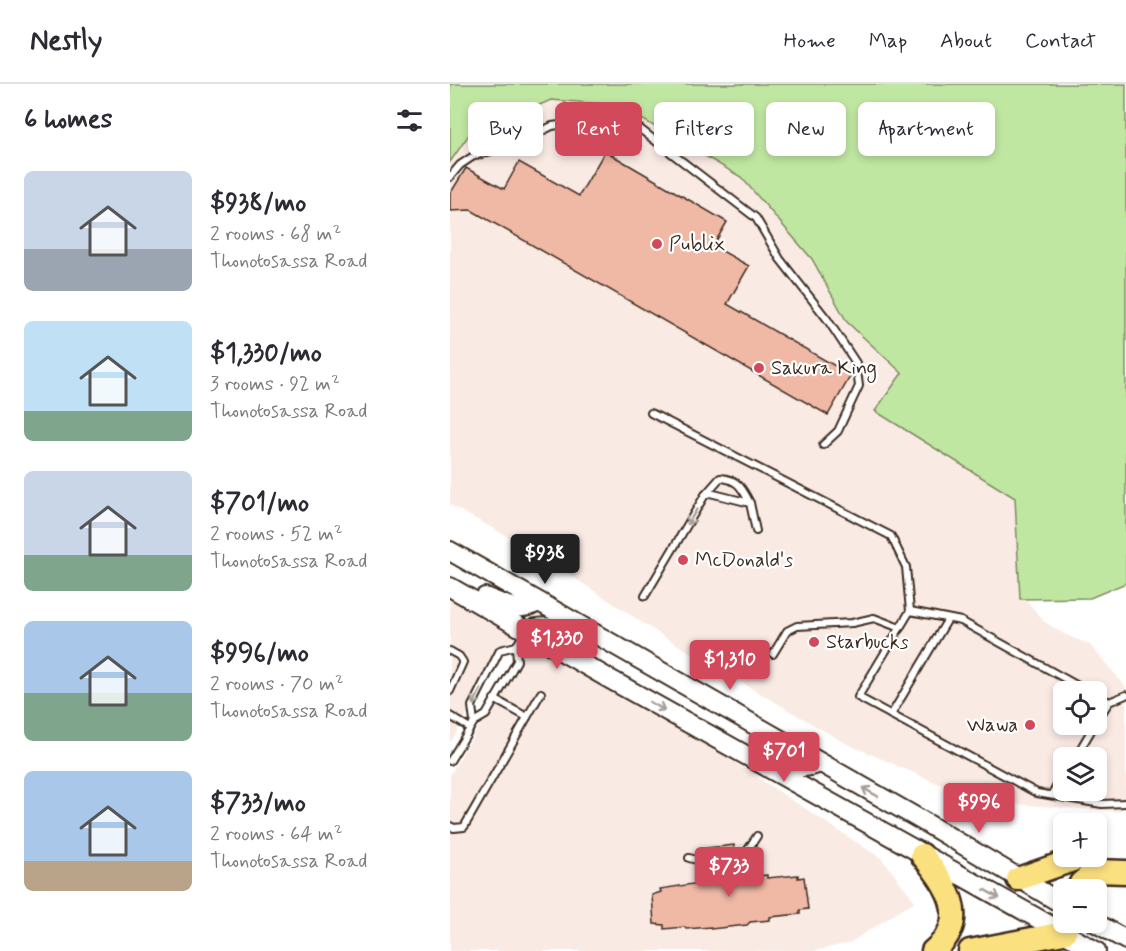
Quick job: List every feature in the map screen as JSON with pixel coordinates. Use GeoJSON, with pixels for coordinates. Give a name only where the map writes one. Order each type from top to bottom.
{"type":"FeatureCollection","features":[{"type":"Feature","properties":{"kind":"highway"},"geometry":{"type":"LineString","coordinates":[[922,855],[945,885],[950,894],[952,906],[950,929],[940,946],[933,951]]}},
{"type":"Feature","properties":{"kind":"highway"},"geometry":{"type":"LineString","coordinates":[[1107,857],[1126,858]]}},
{"type":"Feature","properties":{"kind":"highway"},"geometry":{"type":"LineString","coordinates":[[1018,879],[1053,867]]}},
{"type":"Feature","properties":{"kind":"highway"},"geometry":{"type":"LineString","coordinates":[[1086,879],[1095,871],[1126,872]]}},
{"type":"Feature","properties":{"kind":"highway"},"geometry":{"type":"LineString","coordinates":[[970,951],[1053,931]]}},
{"type":"Feature","properties":{"kind":"main road"},"geometry":{"type":"LineString","coordinates":[[450,551],[1053,899]]}},
{"type":"Feature","properties":{"kind":"main road"},"geometry":{"type":"LineString","coordinates":[[450,582],[508,607],[525,609],[539,602]]}},
{"type":"Feature","properties":{"kind":"main road"},"geometry":{"type":"LineString","coordinates":[[450,587],[521,639],[787,778],[922,855],[1053,921]]}},
{"type":"Feature","properties":{"kind":"main road"},"geometry":{"type":"LineString","coordinates":[[521,639],[535,627],[548,627],[622,650]]}},
{"type":"Feature","properties":{"kind":"main road"},"geometry":{"type":"LineString","coordinates":[[745,756],[795,767],[809,768],[820,763]]}},
{"type":"Feature","properties":{"kind":"main road"},"geometry":{"type":"LineString","coordinates":[[787,778],[836,796],[970,868],[977,868],[978,859],[964,846]]}},
{"type":"Feature","properties":{"kind":"main road"},"geometry":{"type":"LineString","coordinates":[[1107,929],[1126,940]]}},
{"type":"Feature","properties":{"kind":"main road"},"geometry":{"type":"LineString","coordinates":[[1073,933],[1096,951]]}},
{"type":"Feature","properties":{"kind":"lane"},"geometry":{"type":"LineString","coordinates":[[450,177],[460,165],[472,157],[522,141],[552,126],[618,117],[640,129],[756,218],[780,259],[827,319],[856,363],[859,386],[838,430],[823,445]]}},
{"type":"Feature","properties":{"kind":"lane"},"geometry":{"type":"LineString","coordinates":[[651,413],[891,536],[906,567],[910,611],[858,697],[1037,793],[1102,804],[1126,803]]}},
{"type":"Feature","properties":{"kind":"lane"},"geometry":{"type":"LineString","coordinates":[[645,596],[705,495],[720,478],[733,479],[740,485],[750,503],[756,531]]}},
{"type":"Feature","properties":{"kind":"lane"},"geometry":{"type":"LineString","coordinates":[[705,495],[710,493],[750,503]]}},
{"type":"Feature","properties":{"kind":"lane"},"geometry":{"type":"LineString","coordinates":[[910,611],[961,621],[1069,681]]}},
{"type":"Feature","properties":{"kind":"lane"},"geometry":{"type":"LineString","coordinates":[[773,654],[787,632],[797,626],[852,623],[874,618],[900,628]]}},
{"type":"Feature","properties":{"kind":"lane"},"geometry":{"type":"LineString","coordinates":[[891,715],[948,619]]}},
{"type":"Feature","properties":{"kind":"lane"},"geometry":{"type":"LineString","coordinates":[[450,760],[472,725],[486,715],[517,661],[521,639]]}},
{"type":"Feature","properties":{"kind":"lane"},"geometry":{"type":"LineString","coordinates":[[472,725],[472,706],[500,650],[521,639]]}},
{"type":"Feature","properties":{"kind":"lane"},"geometry":{"type":"LineString","coordinates":[[450,651],[463,662],[450,691]]}},
{"type":"Feature","properties":{"kind":"lane"},"geometry":{"type":"LineString","coordinates":[[450,826],[464,827],[541,693]]}},
{"type":"Feature","properties":{"kind":"lane"},"geometry":{"type":"LineString","coordinates":[[1107,705],[1109,702],[1126,695]]}},
{"type":"Feature","properties":{"kind":"lane"},"geometry":{"type":"LineString","coordinates":[[494,699],[527,717]]}},
{"type":"Feature","properties":{"kind":"lane"},"geometry":{"type":"LineString","coordinates":[[450,716],[472,725]]}},
{"type":"Feature","properties":{"kind":"lane"},"geometry":{"type":"LineString","coordinates":[[736,860],[742,857],[757,836]]}},
{"type":"Feature","properties":{"kind":"lane"},"geometry":{"type":"LineString","coordinates":[[689,858],[709,863]]}},
{"type":"Feature","properties":{"kind":"shaded area"},"geometry":{"type":"Polygon","coordinates":[[[551,100],[578,102],[555,102],[555,156],[642,156],[642,119],[654,126],[654,156],[705,156],[741,177],[812,259],[847,322],[902,373],[876,411],[1015,498],[1020,599],[1025,599],[1045,622],[1062,633],[1090,645],[1126,687],[1126,804],[1119,812],[978,801],[843,742],[661,635],[529,548],[450,505],[450,162],[468,136],[468,156],[543,156],[543,103],[551,100]]]}},
{"type":"Feature","properties":{"kind":"shaded area"},"geometry":{"type":"Polygon","coordinates":[[[450,597],[514,635],[450,743],[450,597]]]}},
{"type":"Feature","properties":{"kind":"shaded area"},"geometry":{"type":"Polygon","coordinates":[[[528,643],[699,739],[882,859],[915,901],[849,943],[814,951],[450,951],[450,775],[528,643]]]}},
{"type":"Feature","properties":{"kind":"green space"},"geometry":{"type":"Polygon","coordinates":[[[450,84],[1126,84],[1126,583],[1090,598],[1020,599],[1015,498],[875,411],[902,373],[847,322],[812,259],[741,177],[705,156],[754,156],[754,102],[654,102],[654,126],[642,119],[642,102],[551,100],[543,103],[468,102],[468,136],[450,162],[450,84]]]}},
{"type":"Feature","properties":{"kind":"building"},"geometry":{"type":"Polygon","coordinates":[[[602,156],[614,156],[727,222],[713,246],[749,266],[727,304],[851,375],[828,415],[471,210],[450,211],[450,194],[466,168],[504,189],[519,162],[579,196],[602,156]]]}},
{"type":"Feature","properties":{"kind":"building"},"geometry":{"type":"Polygon","coordinates":[[[734,845],[735,855],[731,860],[736,865],[737,875],[745,874],[745,877],[767,875],[767,878],[798,875],[798,878],[804,877],[808,909],[800,910],[800,914],[770,917],[770,920],[750,922],[747,925],[711,929],[711,927],[686,929],[685,927],[664,929],[664,925],[654,924],[652,895],[661,892],[660,889],[706,882],[705,878],[710,878],[709,868],[714,864],[713,860],[708,857],[707,848],[734,845]]]}},
{"type":"Feature","properties":{"kind":"place","name":"Publix"},"geometry":{"type":"Point","coordinates":[657,244]}},
{"type":"Feature","properties":{"kind":"place","name":"Sakura King"},"geometry":{"type":"Point","coordinates":[759,368]}},
{"type":"Feature","properties":{"kind":"place","name":"McDonald's"},"geometry":{"type":"Point","coordinates":[683,560]}},
{"type":"Feature","properties":{"kind":"place","name":"Starbucks"},"geometry":{"type":"Point","coordinates":[814,642]}},
{"type":"Feature","properties":{"kind":"place","name":"Wawa"},"geometry":{"type":"Point","coordinates":[1030,725]}}]}
